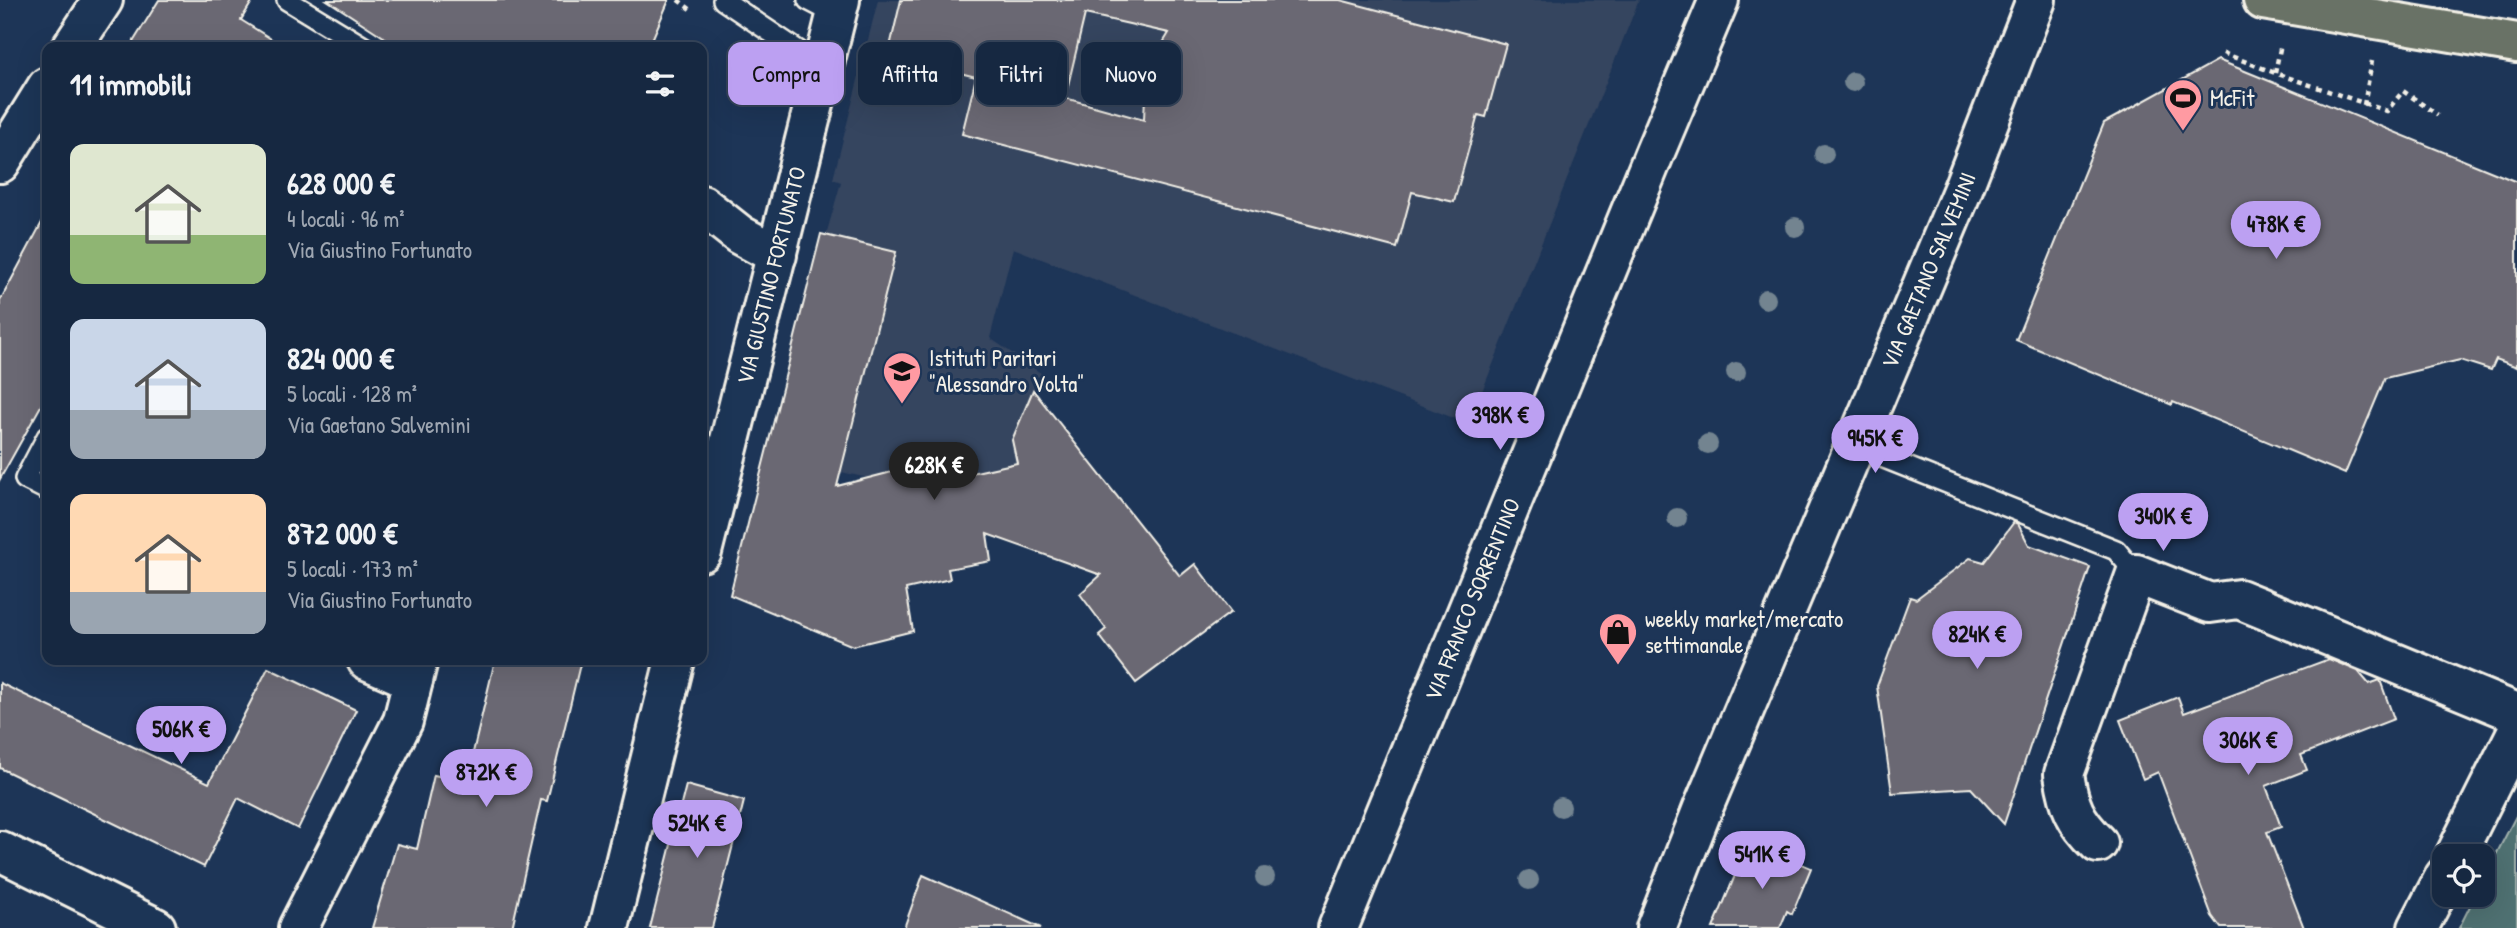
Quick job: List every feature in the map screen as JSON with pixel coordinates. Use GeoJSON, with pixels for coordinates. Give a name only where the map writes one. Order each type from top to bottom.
{"type":"FeatureCollection","features":[{"type":"Feature","properties":{"kind":"main road"},"geometry":{"type":"LineString","coordinates":[[2263,0],[2517,43]]}},
{"type":"Feature","properties":{"kind":"street"},"geometry":{"type":"LineString","coordinates":[[75,42],[103,0]]}},
{"type":"Feature","properties":{"kind":"street","name":"VIA FRANCO SORRENTINO"},"geometry":{"type":"LineString","coordinates":[[1338,928],[1649,164],[1719,0]]}},
{"type":"Feature","properties":{"kind":"street","name":"VIA GAETANO SALVEMINI"},"geometry":{"type":"LineString","coordinates":[[1656,928],[1703,808],[1962,191],[2036,0]]}},
{"type":"Feature","properties":{"kind":"street","name":"VIA GIUSTINO FORTUNATO"},"geometry":{"type":"LineString","coordinates":[[826,42],[829,5]]}},
{"type":"Feature","properties":{"kind":"street","name":"VIA GIUSTINO FORTUNATO"},"geometry":{"type":"LineString","coordinates":[[707,532],[815,105]]}},
{"type":"Feature","properties":{"kind":"street"},"geometry":{"type":"LineString","coordinates":[[707,209],[740,235],[777,255]]}},
{"type":"Feature","properties":{"kind":"street"},"geometry":{"type":"LineString","coordinates":[[2098,844],[2080,827],[2068,800],[2064,774],[2136,574],[2210,603],[2239,599],[2517,713]]}},
{"type":"Feature","properties":{"kind":"street"},"geometry":{"type":"LineString","coordinates":[[298,928],[403,721],[416,670],[392,665]]}},
{"type":"Feature","properties":{"kind":"street"},"geometry":{"type":"LineString","coordinates":[[609,928],[674,665]]}},
{"type":"Feature","properties":{"kind":"street"},"geometry":{"type":"LineString","coordinates":[[2461,844],[2517,732]]}},
{"type":"Feature","properties":{"kind":"street"},"geometry":{"type":"LineString","coordinates":[[0,851],[156,928]]}},
{"type":"Feature","properties":{"kind":"street"},"geometry":{"type":"LineString","coordinates":[[2418,928],[2432,901]]}},
{"type":"Feature","properties":{"kind":"lane"},"geometry":{"type":"LineString","coordinates":[[287,0],[356,42]]}},
{"type":"Feature","properties":{"kind":"lane"},"geometry":{"type":"LineString","coordinates":[[723,0],[785,42]]}},
{"type":"Feature","properties":{"kind":"lane"},"geometry":{"type":"LineString","coordinates":[[1854,446],[2116,550],[2136,574]]}},
{"type":"Feature","properties":{"kind":"lane"},"geometry":{"type":"LineString","coordinates":[[42,447],[25,479],[42,488]]}},
{"type":"Feature","properties":{"kind":"path"},"geometry":{"type":"LineString","coordinates":[[2275,73],[2282,44]]}},
{"type":"Feature","properties":{"kind":"path"},"geometry":{"type":"LineString","coordinates":[[2223,53],[2387,111],[2403,91],[2438,115]]}},
{"type":"Feature","properties":{"kind":"path"},"geometry":{"type":"LineString","coordinates":[[2364,105],[2372,61]]}},
{"type":"Feature","properties":{"kind":"shaded area"},"geometry":{"type":"Polygon","coordinates":[[[878,0],[1639,0],[1469,424],[1013,248],[990,338],[1045,376],[1038,392],[1032,391],[1022,417],[1019,475],[983,470],[930,481],[927,464],[868,478],[841,472],[820,559],[906,589],[913,631],[853,646],[730,595],[821,234],[826,235],[841,182],[833,179],[858,80],[858,105],[962,105],[962,42],[867,42],[878,0]]]}},
{"type":"Feature","properties":{"kind":"green space"},"geometry":{"type":"Polygon","coordinates":[[[2517,814],[2517,928],[2459,928],[2470,907],[2495,907],[2495,857],[2517,814]]]}},
{"type":"Feature","properties":{"kind":"building"},"geometry":{"type":"Polygon","coordinates":[[[159,0],[253,0],[241,20],[276,42],[133,42],[159,0]]]}},
{"type":"Feature","properties":{"kind":"building"},"geometry":{"type":"Polygon","coordinates":[[[327,0],[669,0],[651,42],[391,42],[327,0]]]}},
{"type":"Feature","properties":{"kind":"building"},"geometry":{"type":"Polygon","coordinates":[[[901,0],[1340,0],[1506,44],[1486,117],[1478,115],[1454,202],[1412,192],[1397,248],[962,134],[976,77],[962,74],[962,42],[891,42],[901,0]]]}},
{"type":"Feature","properties":{"kind":"building"},"geometry":{"type":"Polygon","coordinates":[[[2218,60],[2517,182],[2517,367],[2496,359],[2491,370],[2460,360],[2385,378],[2345,474],[2016,340],[2104,123],[2218,60]]]}},
{"type":"Feature","properties":{"kind":"building"},"geometry":{"type":"Polygon","coordinates":[[[42,222],[42,404],[0,479],[0,301],[42,222]]]}},
{"type":"Feature","properties":{"kind":"building"},"geometry":{"type":"Polygon","coordinates":[[[821,234],[896,252],[837,486],[927,463],[930,482],[1017,463],[1012,440],[1033,390],[1180,576],[1195,564],[1231,612],[1136,683],[1099,635],[1106,629],[1080,594],[1101,575],[987,534],[991,561],[948,569],[950,579],[906,589],[913,631],[853,646],[730,595],[821,234]]]}},
{"type":"Feature","properties":{"kind":"building"},"geometry":{"type":"Polygon","coordinates":[[[2014,522],[2018,524],[2029,545],[2090,567],[2004,824],[1971,788],[1892,793],[1877,686],[1910,597],[1916,599],[1970,558],[1984,562],[2014,522]]]}},
{"type":"Feature","properties":{"kind":"building"},"geometry":{"type":"Polygon","coordinates":[[[2329,659],[2358,671],[2369,684],[2380,680],[2394,719],[2301,755],[2307,770],[2266,786],[2281,827],[2267,832],[2304,928],[2221,928],[2212,916],[2158,772],[2143,779],[2120,720],[2178,697],[2184,713],[2329,659]]]}},
{"type":"Feature","properties":{"kind":"building"},"geometry":{"type":"Polygon","coordinates":[[[494,665],[580,665],[547,801],[541,800],[512,928],[372,928],[397,844],[417,849],[434,775],[466,782],[494,665]]]}},
{"type":"Feature","properties":{"kind":"building"},"geometry":{"type":"Polygon","coordinates":[[[268,668],[356,710],[298,829],[238,798],[204,867],[0,768],[0,683],[209,783],[268,668]]]}},
{"type":"Feature","properties":{"kind":"building"},"geometry":{"type":"Polygon","coordinates":[[[686,785],[744,801],[712,928],[650,928],[686,785]]]}},
{"type":"Feature","properties":{"kind":"building"},"geometry":{"type":"Polygon","coordinates":[[[1749,842],[1811,868],[1792,914],[1787,911],[1780,928],[1713,928],[1749,842]]]}},
{"type":"Feature","properties":{"kind":"building"},"geometry":{"type":"Polygon","coordinates":[[[923,875],[1041,928],[904,928],[923,875]]]}},
{"type":"Feature","properties":{"kind":"place","name":"McFit"},"geometry":{"type":"Point","coordinates":[2183,132]}},
{"type":"Feature","properties":{"kind":"place","name":"Istituti Paritari \"Alessandro Volta\""},"geometry":{"type":"Point","coordinates":[902,405]}},
{"type":"Feature","properties":{"kind":"place","name":"weekly market/mercato settimanale"},"geometry":{"type":"Point","coordinates":[1618,666]}}]}
